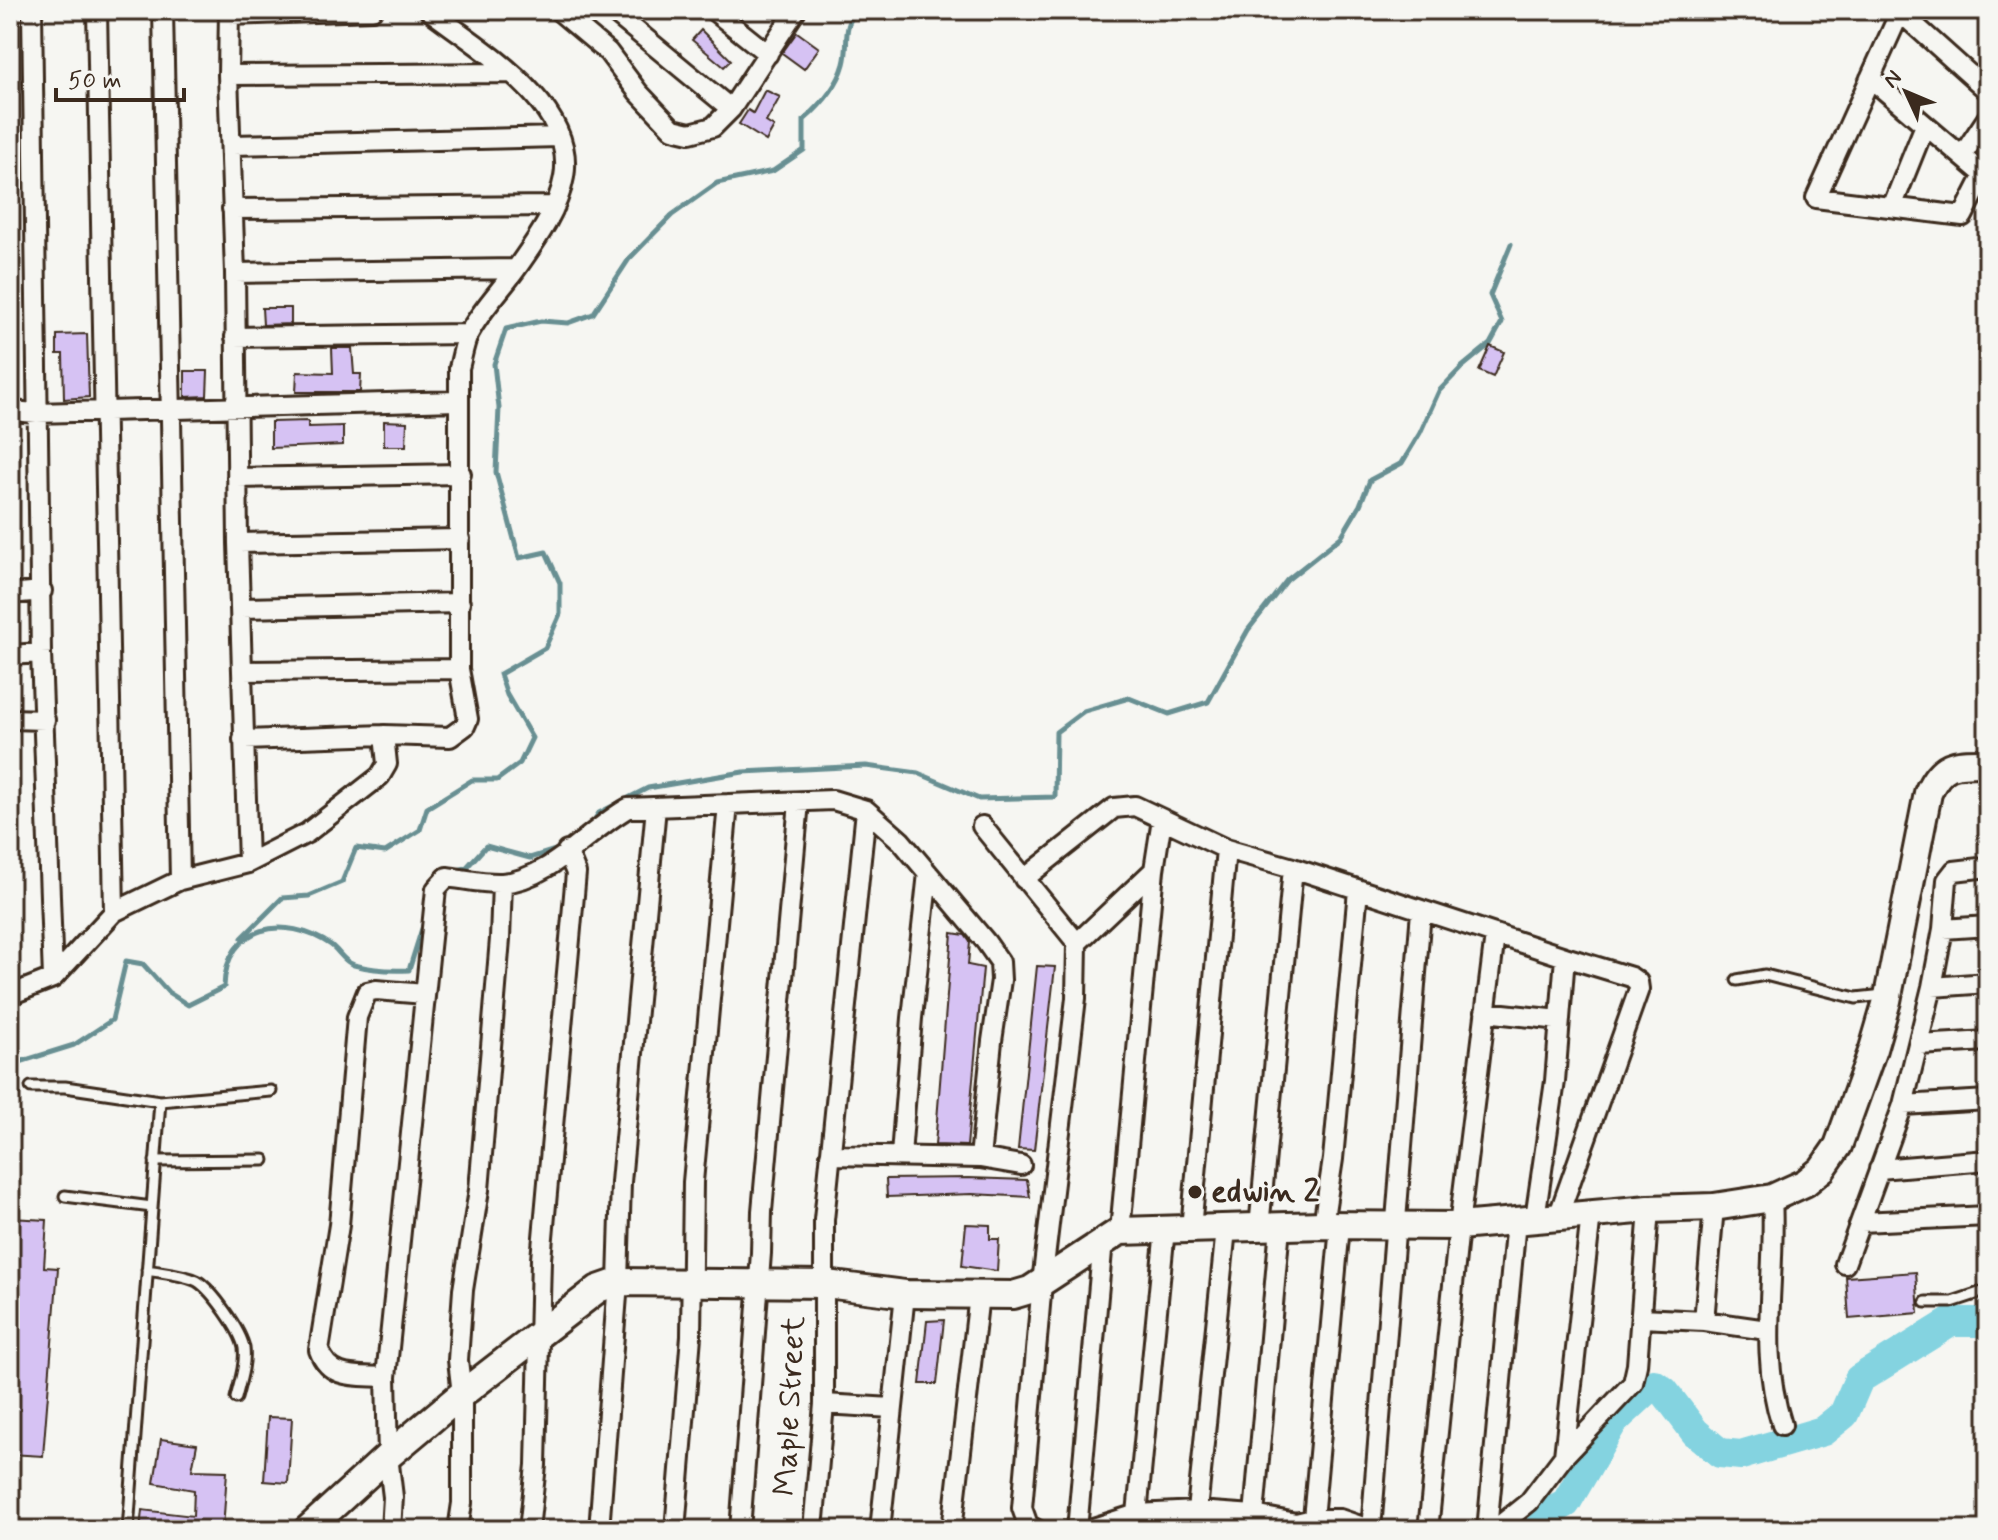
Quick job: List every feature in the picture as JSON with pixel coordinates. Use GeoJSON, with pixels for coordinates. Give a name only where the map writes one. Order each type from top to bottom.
{"type":"FeatureCollection","features":[{"type":"Feature","properties":{"kind":"street"},"geometry":{"type":"LineString","coordinates":[[32,10],[41,653],[53,978]]}},
{"type":"Feature","properties":{"kind":"street"},"geometry":{"type":"LineString","coordinates":[[97,10],[114,912]]}},
{"type":"Feature","properties":{"kind":"street"},"geometry":{"type":"LineString","coordinates":[[163,10],[180,880]]}},
{"type":"Feature","properties":{"kind":"street"},"geometry":{"type":"LineString","coordinates":[[248,863],[238,543],[229,13],[372,10]]}},
{"type":"Feature","properties":{"kind":"street"},"geometry":{"type":"LineString","coordinates":[[243,740],[384,735],[450,737],[461,731],[468,719],[459,669],[459,368],[468,334],[540,234],[555,206],[564,179],[566,160],[560,137],[544,104],[511,73],[429,10]]}},
{"type":"Feature","properties":{"kind":"street"},"geometry":{"type":"LineString","coordinates":[[558,10],[608,52],[638,92],[673,129],[690,133],[713,127],[731,109],[796,10]]}},
{"type":"Feature","properties":{"kind":"street"},"geometry":{"type":"LineString","coordinates":[[611,10],[731,109]]}},
{"type":"Feature","properties":{"kind":"street"},"geometry":{"type":"LineString","coordinates":[[713,10],[768,54]]}},
{"type":"Feature","properties":{"kind":"street"},"geometry":{"type":"LineString","coordinates":[[1870,78],[1984,175],[1963,216],[1816,198],[1900,11],[1988,91]]}},
{"type":"Feature","properties":{"kind":"street"},"geometry":{"type":"LineString","coordinates":[[228,75],[511,73]]}},
{"type":"Feature","properties":{"kind":"street"},"geometry":{"type":"LineString","coordinates":[[1962,156],[1988,117]]}},
{"type":"Feature","properties":{"kind":"street"},"geometry":{"type":"LineString","coordinates":[[1892,207],[1925,125]]}},
{"type":"Feature","properties":{"kind":"street"},"geometry":{"type":"LineString","coordinates":[[232,145],[560,137]]}},
{"type":"Feature","properties":{"kind":"street"},"geometry":{"type":"LineString","coordinates":[[232,209],[555,206]]}},
{"type":"Feature","properties":{"kind":"street"},"geometry":{"type":"LineString","coordinates":[[235,273],[516,269]]}},
{"type":"Feature","properties":{"kind":"street"},"geometry":{"type":"LineString","coordinates":[[235,337],[468,334]]}},
{"type":"Feature","properties":{"kind":"street"},"geometry":{"type":"LineString","coordinates":[[10,411],[37,413],[457,401]]}},
{"type":"Feature","properties":{"kind":"street"},"geometry":{"type":"LineString","coordinates":[[237,478],[461,474]]}},
{"type":"Feature","properties":{"kind":"street"},"geometry":{"type":"LineString","coordinates":[[238,543],[460,539]]}},
{"type":"Feature","properties":{"kind":"street"},"geometry":{"type":"LineString","coordinates":[[10,594],[42,591]]}},
{"type":"Feature","properties":{"kind":"street"},"geometry":{"type":"LineString","coordinates":[[240,608],[460,603]]}},
{"type":"Feature","properties":{"kind":"street"},"geometry":{"type":"LineString","coordinates":[[10,655],[41,653]]}},
{"type":"Feature","properties":{"kind":"street"},"geometry":{"type":"LineString","coordinates":[[242,671],[459,669]]}},
{"type":"Feature","properties":{"kind":"street"},"geometry":{"type":"LineString","coordinates":[[10,719],[45,720]]}},
{"type":"Feature","properties":{"kind":"street"},"geometry":{"type":"LineString","coordinates":[[10,995],[53,978],[114,912],[180,880],[248,863],[307,833],[380,776],[387,764],[384,735]]}},
{"type":"Feature","properties":{"kind":"street"},"geometry":{"type":"LineString","coordinates":[[319,1525],[388,1456],[462,1394],[598,1289],[618,1282],[826,1284],[905,1294],[1013,1295],[1042,1283],[1112,1236],[1165,1229],[1396,1224],[1459,1226],[1649,1209],[1714,1207],[1772,1198],[1805,1183],[1822,1169],[1838,1146],[1873,1049],[1888,994],[1928,793],[1944,767],[1988,763]]}},
{"type":"Feature","properties":{"kind":"street"},"geometry":{"type":"LineString","coordinates":[[391,1530],[393,1497],[388,1456],[386,1377],[436,889],[447,877],[502,883],[541,873],[609,819],[628,808],[833,800],[866,810],[901,841],[1000,962],[1001,980],[980,1158]]}},
{"type":"Feature","properties":{"kind":"street"},"geometry":{"type":"LineString","coordinates":[[740,1530],[767,1148],[799,802]]}},
{"type":"Feature","properties":{"kind":"street"},"geometry":{"type":"LineString","coordinates":[[675,1530],[694,1284],[691,1240],[693,1182],[728,804]]}},
{"type":"Feature","properties":{"kind":"street"},"geometry":{"type":"LineString","coordinates":[[1024,879],[1114,808],[1135,806],[1226,849],[1631,977],[1638,982],[1639,989],[1536,1218]]}},
{"type":"Feature","properties":{"kind":"street"},"geometry":{"type":"LineString","coordinates":[[599,1530],[618,1282],[621,1182],[656,807]]}},
{"type":"Feature","properties":{"kind":"street","name":"Maple Street"},"geometry":{"type":"LineString","coordinates":[[813,1530],[824,1404],[824,1220],[866,810]]}},
{"type":"Feature","properties":{"kind":"street"},"geometry":{"type":"LineString","coordinates":[[1077,1530],[1162,819]]}},
{"type":"Feature","properties":{"kind":"street"},"geometry":{"type":"LineString","coordinates":[[982,826],[1077,943],[1074,1013],[1042,1283],[1022,1508],[1028,1525],[1037,1530]]}},
{"type":"Feature","properties":{"kind":"street"},"geometry":{"type":"LineString","coordinates":[[1191,1229],[1226,849]]}},
{"type":"Feature","properties":{"kind":"street"},"geometry":{"type":"LineString","coordinates":[[529,1530],[536,1465],[541,1259],[576,873],[567,851]]}},
{"type":"Feature","properties":{"kind":"street"},"geometry":{"type":"LineString","coordinates":[[1845,1264],[1903,1105],[1932,987],[1943,929],[1947,880],[1954,871],[1988,867]]}},
{"type":"Feature","properties":{"kind":"street"},"geometry":{"type":"LineString","coordinates":[[1254,1515],[1293,868]]}},
{"type":"Feature","properties":{"kind":"street"},"geometry":{"type":"LineString","coordinates":[[1077,943],[1154,870]]}},
{"type":"Feature","properties":{"kind":"street"},"geometry":{"type":"LineString","coordinates":[[901,1155],[928,873]]}},
{"type":"Feature","properties":{"kind":"street"},"geometry":{"type":"LineString","coordinates":[[458,1530],[462,1503],[462,1394],[458,1360],[463,1290],[479,1190],[502,883]]}},
{"type":"Feature","properties":{"kind":"street"},"geometry":{"type":"LineString","coordinates":[[1313,1519],[1336,1128],[1358,890]]}},
{"type":"Feature","properties":{"kind":"street"},"geometry":{"type":"LineString","coordinates":[[1087,1530],[1137,1514],[1197,1511],[1254,1515],[1296,1523],[1313,1519],[1340,1519],[1371,1530],[1421,911]]}},
{"type":"Feature","properties":{"kind":"street"},"geometry":{"type":"LineString","coordinates":[[1943,929],[1988,926]]}},
{"type":"Feature","properties":{"kind":"street"},"geometry":{"type":"LineString","coordinates":[[1428,1530],[1459,1226],[1495,935]]}},
{"type":"Feature","properties":{"kind":"street"},"geometry":{"type":"LineString","coordinates":[[1487,1530],[1555,1081],[1565,957]]}},
{"type":"Feature","properties":{"kind":"street"},"geometry":{"type":"LineString","coordinates":[[1932,987],[1988,983]]}},
{"type":"Feature","properties":{"kind":"street"},"geometry":{"type":"LineString","coordinates":[[386,1377],[336,1373],[323,1362],[319,1350],[339,1225],[357,1017],[367,992],[390,990],[425,994]]}},
{"type":"Feature","properties":{"kind":"street"},"geometry":{"type":"LineString","coordinates":[[1485,1012],[1560,1020]]}},
{"type":"Feature","properties":{"kind":"street"},"geometry":{"type":"LineString","coordinates":[[1918,1045],[1988,1041]]}},
{"type":"Feature","properties":{"kind":"street"},"geometry":{"type":"LineString","coordinates":[[1903,1105],[1988,1100]]}},
{"type":"Feature","properties":{"kind":"street"},"geometry":{"type":"LineString","coordinates":[[830,1155],[980,1158],[1021,1165]]}},
{"type":"Feature","properties":{"kind":"street"},"geometry":{"type":"LineString","coordinates":[[1879,1169],[1988,1160]]}},
{"type":"Feature","properties":{"kind":"street"},"geometry":{"type":"LineString","coordinates":[[1772,1198],[1774,1230],[1767,1330],[1772,1394],[1782,1425]]}},
{"type":"Feature","properties":{"kind":"street"},"geometry":{"type":"LineString","coordinates":[[1704,1321],[1714,1207]]}},
{"type":"Feature","properties":{"kind":"street"},"geometry":{"type":"LineString","coordinates":[[1494,1530],[1529,1502],[1564,1456],[1633,1383],[1649,1209]]}},
{"type":"Feature","properties":{"kind":"street"},"geometry":{"type":"LineString","coordinates":[[1564,1456],[1591,1214]]}},
{"type":"Feature","properties":{"kind":"street"},"geometry":{"type":"LineString","coordinates":[[1861,1222],[1988,1216]]}},
{"type":"Feature","properties":{"kind":"street"},"geometry":{"type":"LineString","coordinates":[[1137,1514],[1165,1229]]}},
{"type":"Feature","properties":{"kind":"street"},"geometry":{"type":"LineString","coordinates":[[1197,1511],[1226,1229]]}},
{"type":"Feature","properties":{"kind":"street"},"geometry":{"type":"LineString","coordinates":[[880,1530],[905,1294]]}},
{"type":"Feature","properties":{"kind":"street"},"geometry":{"type":"LineString","coordinates":[[952,1530],[979,1295]]}},
{"type":"Feature","properties":{"kind":"street"},"geometry":{"type":"LineString","coordinates":[[1641,1318],[1704,1321],[1767,1330]]}},
{"type":"Feature","properties":{"kind":"street"},"geometry":{"type":"LineString","coordinates":[[824,1404],[892,1408]]}},
{"type":"Feature","properties":{"kind":"lane"},"geometry":{"type":"LineString","coordinates":[[1737,980],[1765,975],[1856,998],[1888,994]]}},
{"type":"Feature","properties":{"kind":"lane"},"geometry":{"type":"LineString","coordinates":[[31,1087],[65,1087],[160,1101],[271,1091]]}},
{"type":"Feature","properties":{"kind":"lane"},"geometry":{"type":"LineString","coordinates":[[128,1530],[160,1101]]}},
{"type":"Feature","properties":{"kind":"lane"},"geometry":{"type":"LineString","coordinates":[[155,1161],[264,1160]]}},
{"type":"Feature","properties":{"kind":"lane"},"geometry":{"type":"LineString","coordinates":[[65,1196],[152,1207]]}},
{"type":"Feature","properties":{"kind":"lane"},"geometry":{"type":"LineString","coordinates":[[147,1270],[196,1281],[224,1310],[244,1345],[244,1364],[236,1398]]}},
{"type":"Feature","properties":{"kind":"lane"},"geometry":{"type":"LineString","coordinates":[[1926,1302],[1952,1302],[1988,1290]]}},
{"type":"Feature","properties":{"kind":"building"},"geometry":{"type":"Polygon","coordinates":[[[701,30],[731,60],[724,67],[692,40],[701,30]]]}},
{"type":"Feature","properties":{"kind":"building"},"geometry":{"type":"Polygon","coordinates":[[[797,32],[819,48],[804,69],[782,53],[797,32]]]}},
{"type":"Feature","properties":{"kind":"building"},"geometry":{"type":"Polygon","coordinates":[[[765,90],[780,97],[766,122],[774,127],[766,141],[739,124],[748,110],[753,113],[765,90]]]}},
{"type":"Feature","properties":{"kind":"building"},"geometry":{"type":"Polygon","coordinates":[[[262,308],[291,308],[291,324],[263,325],[262,308]]]}},
{"type":"Feature","properties":{"kind":"building"},"geometry":{"type":"Polygon","coordinates":[[[87,334],[89,397],[64,399],[63,354],[57,354],[57,335],[87,334]]]}},
{"type":"Feature","properties":{"kind":"building"},"geometry":{"type":"Polygon","coordinates":[[[1490,346],[1504,352],[1493,377],[1479,371],[1490,346]]]}},
{"type":"Feature","properties":{"kind":"building"},"geometry":{"type":"Polygon","coordinates":[[[332,348],[352,348],[354,374],[361,374],[360,392],[296,392],[297,372],[333,373],[332,348]]]}},
{"type":"Feature","properties":{"kind":"building"},"geometry":{"type":"Polygon","coordinates":[[[185,371],[208,371],[207,396],[185,397],[185,371]]]}},
{"type":"Feature","properties":{"kind":"building"},"geometry":{"type":"Polygon","coordinates":[[[308,421],[308,427],[343,426],[343,445],[271,448],[271,422],[308,421]]]}},
{"type":"Feature","properties":{"kind":"building"},"geometry":{"type":"Polygon","coordinates":[[[384,421],[407,422],[406,446],[384,446],[384,421]]]}},
{"type":"Feature","properties":{"kind":"building"},"geometry":{"type":"Polygon","coordinates":[[[952,933],[965,935],[970,942],[968,965],[983,968],[967,1146],[935,1145],[952,933]]]}},
{"type":"Feature","properties":{"kind":"building"},"geometry":{"type":"Polygon","coordinates":[[[1037,966],[1055,967],[1034,1150],[1018,1149],[1037,966]]]}},
{"type":"Feature","properties":{"kind":"building"},"geometry":{"type":"Polygon","coordinates":[[[886,1179],[1027,1180],[1030,1197],[972,1194],[887,1197],[886,1179]]]}},
{"type":"Feature","properties":{"kind":"building"},"geometry":{"type":"Polygon","coordinates":[[[10,1218],[47,1220],[44,1267],[58,1268],[43,1456],[10,1454],[10,1218]]]}},
{"type":"Feature","properties":{"kind":"building"},"geometry":{"type":"Polygon","coordinates":[[[966,1224],[990,1225],[990,1239],[999,1239],[997,1271],[962,1266],[966,1224]]]}},
{"type":"Feature","properties":{"kind":"building"},"geometry":{"type":"Polygon","coordinates":[[[1916,1272],[1919,1313],[1849,1319],[1846,1277],[1916,1272]]]}},
{"type":"Feature","properties":{"kind":"building"},"geometry":{"type":"Polygon","coordinates":[[[944,1320],[937,1384],[920,1384],[927,1321],[944,1320]]]}},
{"type":"Feature","properties":{"kind":"building"},"geometry":{"type":"Polygon","coordinates":[[[268,1417],[292,1418],[288,1483],[264,1481],[268,1417]]]}},
{"type":"Feature","properties":{"kind":"building"},"geometry":{"type":"Polygon","coordinates":[[[161,1439],[197,1444],[192,1470],[227,1471],[223,1530],[140,1530],[142,1510],[193,1516],[194,1490],[154,1483],[161,1439]]]}},
{"type":"Feature","properties":{"kind":"waterway"},"geometry":{"type":"LineString","coordinates":[[242,938],[282,898],[309,896],[342,882],[356,848],[385,852],[420,830],[427,808],[472,780],[497,780],[520,763],[532,738],[507,695],[500,674],[545,648],[560,614],[560,583],[546,552],[519,558],[496,472],[499,408],[494,364],[506,329],[541,321],[568,323],[593,314],[629,259],[672,215],[717,183],[773,171],[804,150],[804,120],[838,80],[846,56],[849,23],[857,10]]}},
{"type":"Feature","properties":{"kind":"waterway"},"geometry":{"type":"LineString","coordinates":[[591,825],[599,813],[648,788],[743,772],[866,766],[918,773],[979,799],[1055,797],[1056,732],[1084,711],[1129,698],[1169,714],[1208,702],[1248,630],[1287,580],[1341,537],[1360,505],[1370,480],[1402,463],[1439,391],[1490,344],[1502,322],[1490,295],[1511,244]]}},
{"type":"Feature","properties":{"kind":"waterway"},"geometry":{"type":"LineString","coordinates":[[457,870],[466,868],[486,846],[530,858],[562,848]]}},
{"type":"Feature","properties":{"kind":"waterway"},"geometry":{"type":"LineString","coordinates":[[10,1065],[74,1045],[112,1020],[126,961],[143,964],[168,992],[188,1005],[224,987],[227,966],[235,950],[247,938],[261,931],[277,928],[295,930],[331,945],[354,965],[382,970],[409,970],[425,919]]}},
{"type":"Feature","properties":{"kind":"waterway"},"geometry":{"type":"LineString","coordinates":[[1536,1530],[1535,1526],[1547,1513],[1566,1503],[1613,1422],[1654,1384],[1664,1391],[1695,1432],[1720,1453],[1741,1455],[1823,1431],[1844,1414],[1859,1379],[1951,1322],[1988,1322]]}},
{"type":"Feature","properties":{"kind":"waterway"},"geometry":{"type":"LineString","coordinates":[[1147,1530],[1184,1526],[1192,1530]]}},
{"type":"Feature","properties":{"kind":"place","name":"edwin 2"},"geometry":{"type":"Point","coordinates":[1195,1192]}}]}
